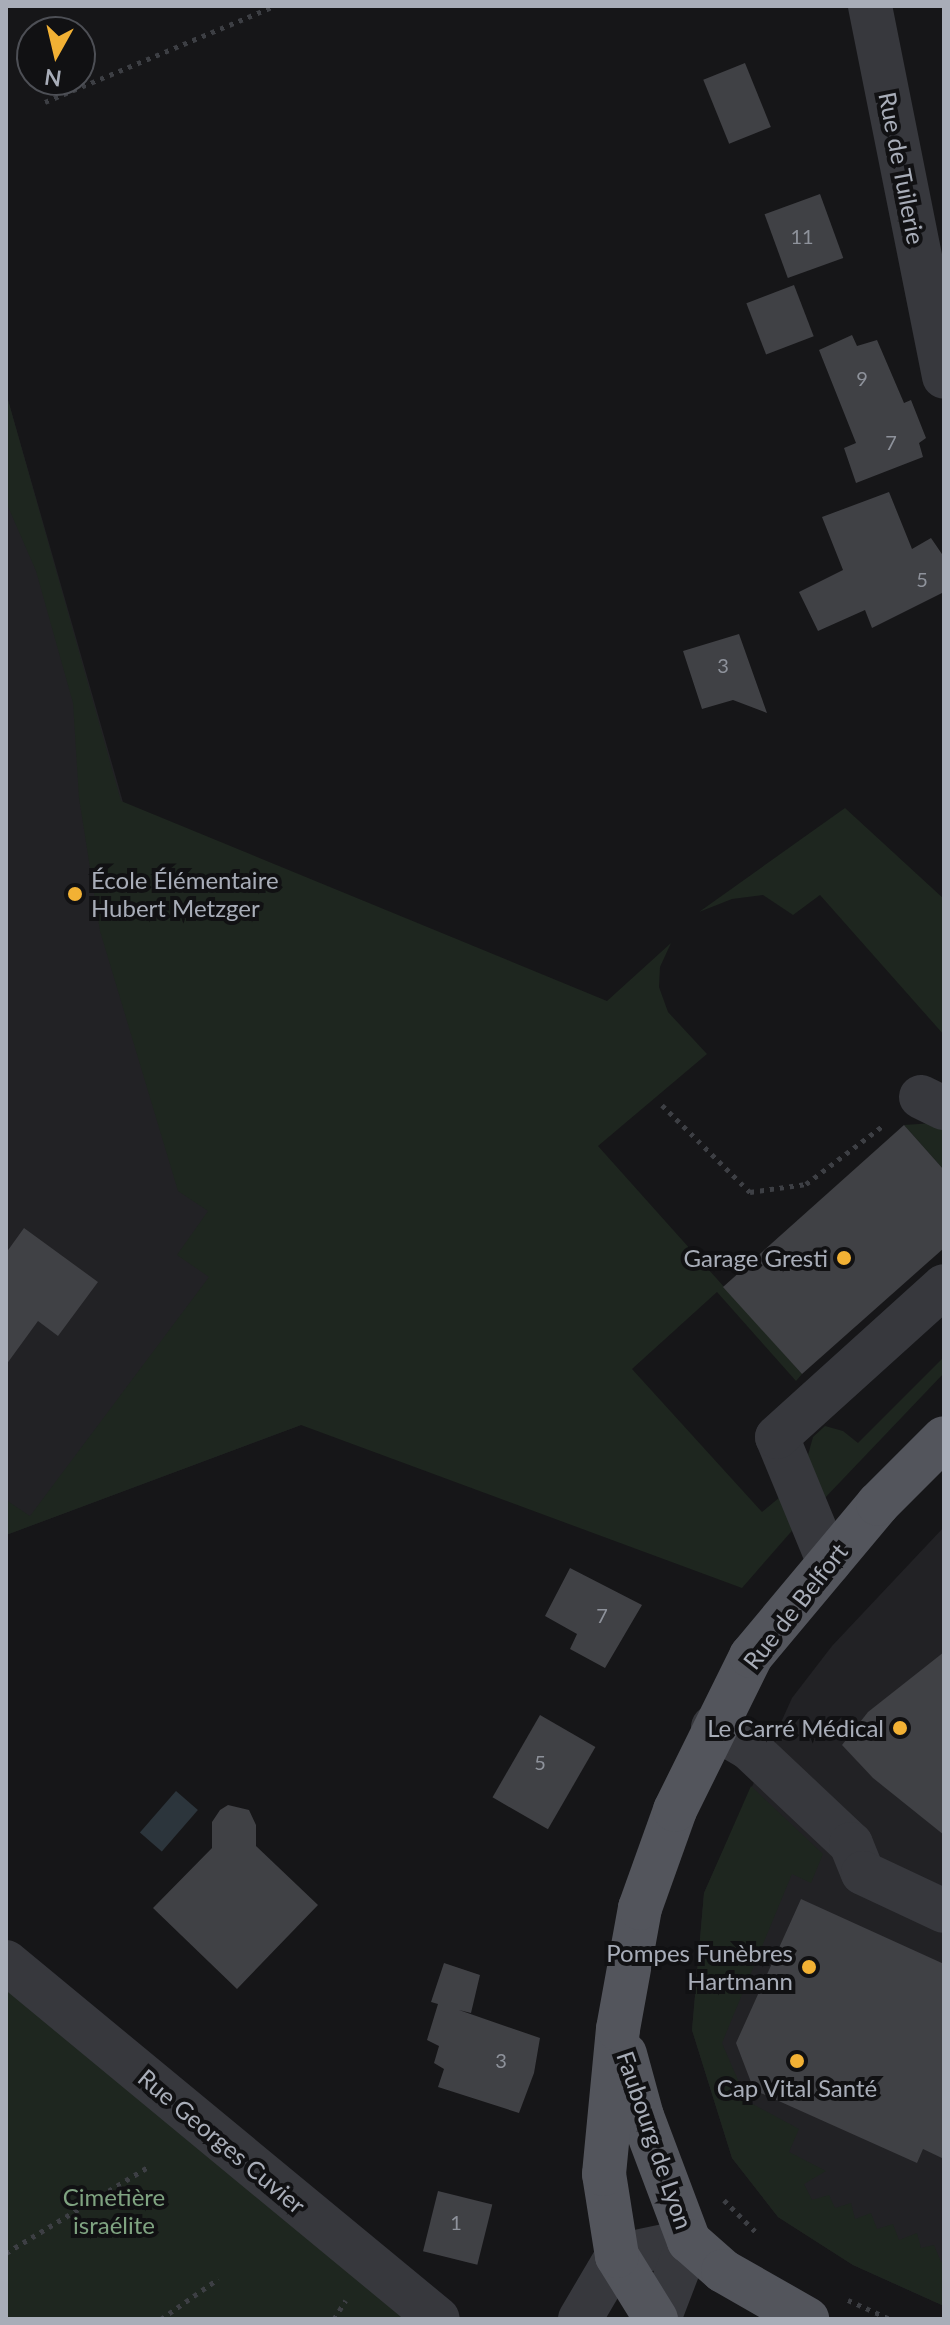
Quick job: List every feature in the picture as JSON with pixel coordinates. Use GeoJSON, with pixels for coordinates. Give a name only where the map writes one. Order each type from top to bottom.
{"type":"FeatureCollection","features":[{"type":"Feature","properties":{"kind":"main road","name":"Rue de Belfort"},"geometry":{"type":"LineString","coordinates":[[618,2029],[640,1908],[675,1810],[713,1727],[751,1656],[878,1504],[944,1438]]}},
{"type":"Feature","properties":{"kind":"main road","name":"Faubourg de Lyon"},"geometry":{"type":"LineString","coordinates":[[618,2029],[642,2116],[689,2241]]}},
{"type":"Feature","properties":{"kind":"main road","name":"Faubourg de Lyon"},"geometry":{"type":"LineString","coordinates":[[617,2256],[604,2174],[618,2029]]}},
{"type":"Feature","properties":{"kind":"main road"},"geometry":{"type":"LineString","coordinates":[[689,2241],[723,2271],[807,2319]]}},
{"type":"Feature","properties":{"kind":"main road"},"geometry":{"type":"LineString","coordinates":[[617,2256],[658,2319]]}},
{"type":"Feature","properties":{"kind":"street","name":"Rue de Tuilerie"},"geometry":{"type":"LineString","coordinates":[[870,6],[944,377]]}},
{"type":"Feature","properties":{"kind":"street"},"geometry":{"type":"LineString","coordinates":[[829,1563],[777,1437],[944,1286]]}},
{"type":"Feature","properties":{"kind":"street"},"geometry":{"type":"LineString","coordinates":[[713,1727],[749,1748],[851,1844],[863,1873],[944,1911]]}},
{"type":"Feature","properties":{"kind":"street","name":"Rue Georges Cuvier"},"geometry":{"type":"LineString","coordinates":[[6,1962],[438,2319]]}},
{"type":"Feature","properties":{"kind":"street","name":"Faubourg de Lyon"},"geometry":{"type":"LineString","coordinates":[[617,2256],[689,2241]]}},
{"type":"Feature","properties":{"kind":"street","name":"Faubourg de Lyon"},"geometry":{"type":"LineString","coordinates":[[658,2319],[689,2241]]}},
{"type":"Feature","properties":{"kind":"street"},"geometry":{"type":"LineString","coordinates":[[580,2319],[617,2256]]}},
{"type":"Feature","properties":{"kind":"path"},"geometry":{"type":"LineString","coordinates":[[45,102],[274,6]]}},
{"type":"Feature","properties":{"kind":"path"},"geometry":{"type":"LineString","coordinates":[[662,1105],[750,1192],[806,1184],[933,1103]]}},
{"type":"Feature","properties":{"kind":"path"},"geometry":{"type":"LineString","coordinates":[[6,2253],[148,2167]]}},
{"type":"Feature","properties":{"kind":"path"},"geometry":{"type":"LineString","coordinates":[[713,2188],[769,2245]]}},
{"type":"Feature","properties":{"kind":"path"},"geometry":{"type":"LineString","coordinates":[[161,2319],[218,2279]]}},
{"type":"Feature","properties":{"kind":"path"},"geometry":{"type":"LineString","coordinates":[[334,2319],[351,2292]]}},
{"type":"Feature","properties":{"kind":"shaded area","name":"École Élémentaire Hubert Metzger"},"geometry":{"type":"Polygon","coordinates":[[[6,393],[301,1425],[6,1535],[6,393]]]}},
{"type":"Feature","properties":{"kind":"shaded area"},"geometry":{"type":"Polygon","coordinates":[[[944,1527],[944,2306],[853,2265],[778,2217],[732,2158],[692,2030],[704,1893],[792,1698],[832,1646],[944,1527]]]}},
{"type":"Feature","properties":{"kind":"shaded area"},"geometry":{"type":"Polygon","coordinates":[[[176,1791],[198,1810],[162,1852],[140,1833],[176,1791]]]}},
{"type":"Feature","properties":{"kind":"green space"},"geometry":{"type":"Polygon","coordinates":[[[6,393],[121,801],[607,1001],[671,943],[660,967],[659,987],[668,1012],[707,1054],[598,1146],[802,1374],[796,1381],[717,1292],[632,1369],[762,1512],[786,1492],[797,1525],[742,1588],[301,1425],[6,1535],[6,1500],[30,1516],[209,1277],[177,1255],[208,1211],[178,1191],[100,931],[79,798],[73,703],[36,571],[6,502],[6,393]]]}},
{"type":"Feature","properties":{"kind":"green space"},"geometry":{"type":"Polygon","coordinates":[[[845,808],[944,899],[944,1035],[820,895],[793,915],[763,895],[732,899],[699,912],[845,808]]]}},
{"type":"Feature","properties":{"kind":"green space"},"geometry":{"type":"Polygon","coordinates":[[[933,1123],[944,1130],[944,1170],[904,1125],[933,1123]]]}},
{"type":"Feature","properties":{"kind":"green space"},"geometry":{"type":"Polygon","coordinates":[[[944,1357],[944,1373],[822,1501],[808,1455],[813,1437],[825,1426],[843,1431],[858,1443],[944,1357]]]}},
{"type":"Feature","properties":{"kind":"green space"},"geometry":{"type":"Polygon","coordinates":[[[751,1786],[823,1854],[811,1883],[792,1874],[722,2043],[747,2101],[799,2129],[789,2152],[826,2171],[804,2184],[812,2200],[829,2195],[835,2208],[851,2203],[855,2219],[871,2213],[877,2229],[893,2224],[899,2240],[917,2233],[921,2248],[934,2245],[941,2262],[944,2261],[944,2306],[853,2265],[778,2217],[732,2158],[692,2030],[704,1893],[751,1786]]]}},
{"type":"Feature","properties":{"kind":"green space","name":"Cimetière israélite"},"geometry":{"type":"Polygon","coordinates":[[[6,1980],[422,2319],[6,2319],[6,1980]]]}},
{"type":"Feature","properties":{"kind":"building"},"geometry":{"type":"Polygon","coordinates":[[[745,63],[771,127],[729,144],[703,80],[745,63]]]}},
{"type":"Feature","properties":{"kind":"building"},"geometry":{"type":"Polygon","coordinates":[[[820,194],[843,258],[788,278],[765,214],[820,194]]]}},
{"type":"Feature","properties":{"kind":"building"},"geometry":{"type":"Polygon","coordinates":[[[794,285],[814,336],[766,355],[746,303],[794,285]]]}},
{"type":"Feature","properties":{"kind":"building"},"geometry":{"type":"Polygon","coordinates":[[[852,335],[857,346],[877,340],[904,403],[911,400],[926,438],[919,443],[923,457],[856,483],[844,448],[856,443],[819,350],[852,335]]]}},
{"type":"Feature","properties":{"kind":"building"},"geometry":{"type":"Polygon","coordinates":[[[889,492],[912,549],[931,538],[944,557],[944,592],[872,628],[865,610],[818,631],[799,592],[843,570],[822,517],[889,492]]]}},
{"type":"Feature","properties":{"kind":"building"},"geometry":{"type":"Polygon","coordinates":[[[739,634],[767,713],[733,700],[702,709],[683,651],[739,634]]]}},
{"type":"Feature","properties":{"kind":"building","name":"Garage Gresti"},"geometry":{"type":"Polygon","coordinates":[[[904,1125],[944,1170],[944,1248],[802,1374],[723,1287],[904,1125]]]}},
{"type":"Feature","properties":{"kind":"building"},"geometry":{"type":"Polygon","coordinates":[[[24,1228],[98,1282],[58,1336],[38,1321],[6,1365],[6,1253],[24,1228]]]}},
{"type":"Feature","properties":{"kind":"building"},"geometry":{"type":"Polygon","coordinates":[[[570,1568],[642,1605],[605,1668],[570,1649],[577,1634],[545,1616],[570,1568]]]}},
{"type":"Feature","properties":{"kind":"building","name":"Le Carré Médical"},"geometry":{"type":"Polygon","coordinates":[[[944,1652],[944,1835],[873,1778],[842,1745],[868,1712],[944,1652]]]}},
{"type":"Feature","properties":{"kind":"building"},"geometry":{"type":"Polygon","coordinates":[[[540,1715],[595,1747],[548,1829],[492,1797],[540,1715]]]}},
{"type":"Feature","properties":{"kind":"building"},"geometry":{"type":"Polygon","coordinates":[[[228,1805],[249,1810],[256,1825],[256,1846],[318,1905],[237,1989],[153,1908],[212,1848],[212,1822],[228,1805]]]}},
{"type":"Feature","properties":{"kind":"building"},"geometry":{"type":"Polygon","coordinates":[[[801,1899],[944,1964],[944,2159],[923,2149],[917,2163],[754,2090],[736,2043],[801,1899]]]}},
{"type":"Feature","properties":{"kind":"building"},"geometry":{"type":"Polygon","coordinates":[[[444,1963],[480,1975],[471,2013],[459,2010],[540,2038],[534,2073],[519,2113],[438,2087],[444,2069],[434,2063],[439,2046],[427,2040],[438,2004],[431,2002],[444,1963]]]}},
{"type":"Feature","properties":{"kind":"building"},"geometry":{"type":"Polygon","coordinates":[[[438,2191],[492,2205],[477,2265],[423,2251],[438,2191]]]}},
{"type":"Feature","properties":{"kind":"place","name":"École Élémentaire Hubert Metzger"},"geometry":{"type":"Point","coordinates":[75,894]}},
{"type":"Feature","properties":{"kind":"place","name":"Garage Gresti"},"geometry":{"type":"Point","coordinates":[844,1258]}},
{"type":"Feature","properties":{"kind":"place","name":"Le Carré Médical"},"geometry":{"type":"Point","coordinates":[900,1728]}},
{"type":"Feature","properties":{"kind":"place","name":"Pompes Funèbres Hartmann"},"geometry":{"type":"Point","coordinates":[809,1967]}},
{"type":"Feature","properties":{"kind":"place","name":"Cap Vital Santé"},"geometry":{"type":"Point","coordinates":[797,2061]}}]}
